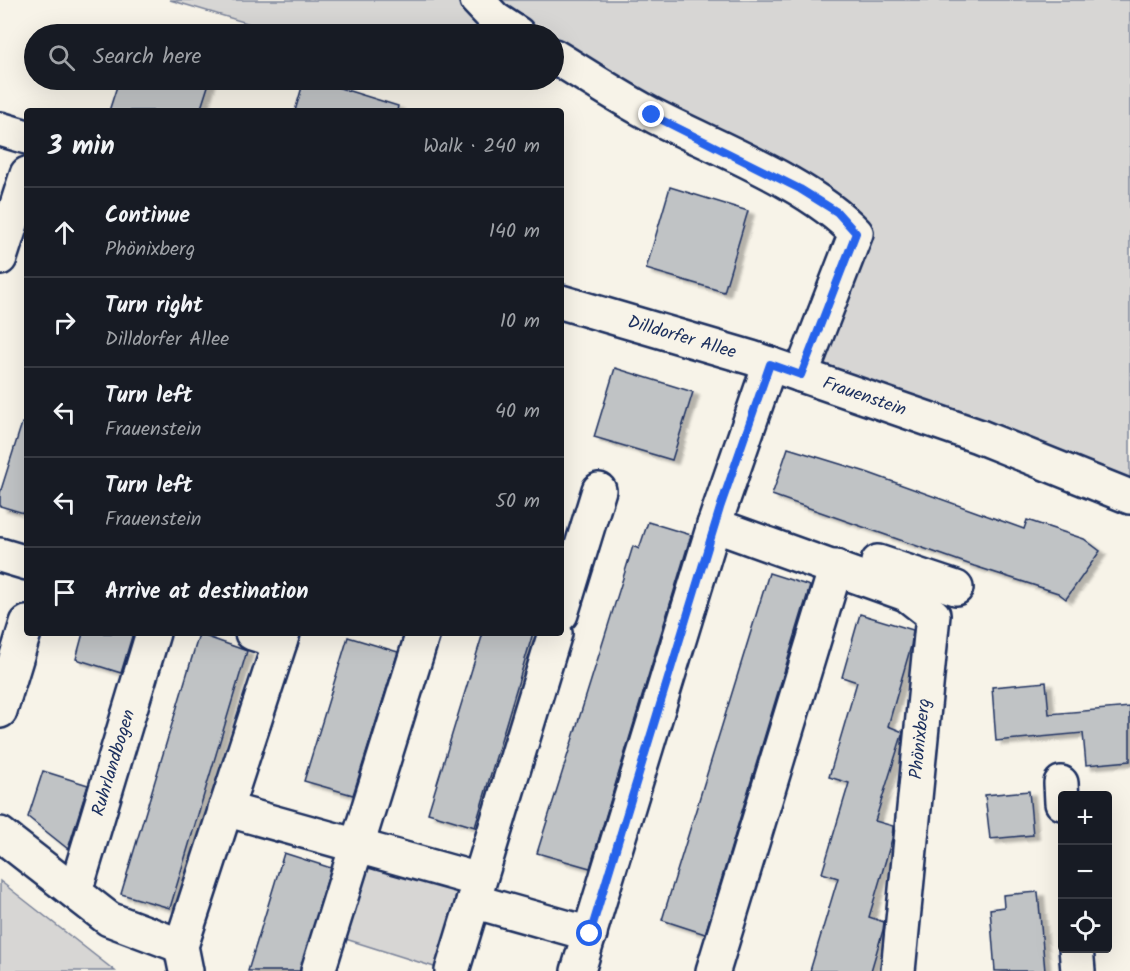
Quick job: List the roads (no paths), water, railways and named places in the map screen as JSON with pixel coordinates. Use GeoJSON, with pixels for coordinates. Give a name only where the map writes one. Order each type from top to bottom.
{"type":"FeatureCollection","features":[{"type":"Feature","properties":{"kind":"street"},"geometry":{"type":"LineString","coordinates":[[477,0],[503,24]]}},
{"type":"Feature","properties":{"kind":"street","name":"Frauenstein"},"geometry":{"type":"LineString","coordinates":[[564,62],[652,115],[800,189],[837,212],[856,233],[801,375],[978,436],[1130,497]]}},
{"type":"Feature","properties":{"kind":"street"},"geometry":{"type":"LineString","coordinates":[[0,129],[24,136]]}},
{"type":"Feature","properties":{"kind":"street"},"geometry":{"type":"LineString","coordinates":[[0,258],[24,183]]}},
{"type":"Feature","properties":{"kind":"street","name":"Dilldorfer Allee"},"geometry":{"type":"LineString","coordinates":[[564,303],[801,375]]}},
{"type":"Feature","properties":{"kind":"street"},"geometry":{"type":"LineString","coordinates":[[578,971],[717,517],[770,364]]}},
{"type":"Feature","properties":{"kind":"street"},"geometry":{"type":"LineString","coordinates":[[564,604],[599,490]]}},
{"type":"Feature","properties":{"kind":"street"},"geometry":{"type":"LineString","coordinates":[[717,517],[956,588]]}},
{"type":"Feature","properties":{"kind":"street","name":"Phönixberg"},"geometry":{"type":"LineString","coordinates":[[717,517],[906,594],[933,615],[898,971]]}},
{"type":"Feature","properties":{"kind":"street"},"geometry":{"type":"LineString","coordinates":[[0,555],[24,562]]}},
{"type":"Feature","properties":{"kind":"street"},"geometry":{"type":"LineString","coordinates":[[713,971],[836,567]]}},
{"type":"Feature","properties":{"kind":"street"},"geometry":{"type":"LineString","coordinates":[[0,711],[24,633]]}},
{"type":"Feature","properties":{"kind":"street","name":"Ruhrlandbogen"},"geometry":{"type":"LineString","coordinates":[[75,892],[152,636]]}},
{"type":"Feature","properties":{"kind":"street"},"geometry":{"type":"LineString","coordinates":[[0,834],[109,918],[183,958],[271,636]]}},
{"type":"Feature","properties":{"kind":"street"},"geometry":{"type":"LineString","coordinates":[[318,971],[422,636]]}},
{"type":"Feature","properties":{"kind":"street"},"geometry":{"type":"LineString","coordinates":[[452,971],[554,636]]}},
{"type":"Feature","properties":{"kind":"street"},"geometry":{"type":"LineString","coordinates":[[225,809],[357,845],[590,934]]}},
{"type":"Feature","properties":{"kind":"street"},"geometry":{"type":"LineString","coordinates":[[1076,953],[1078,971]]}}]}
